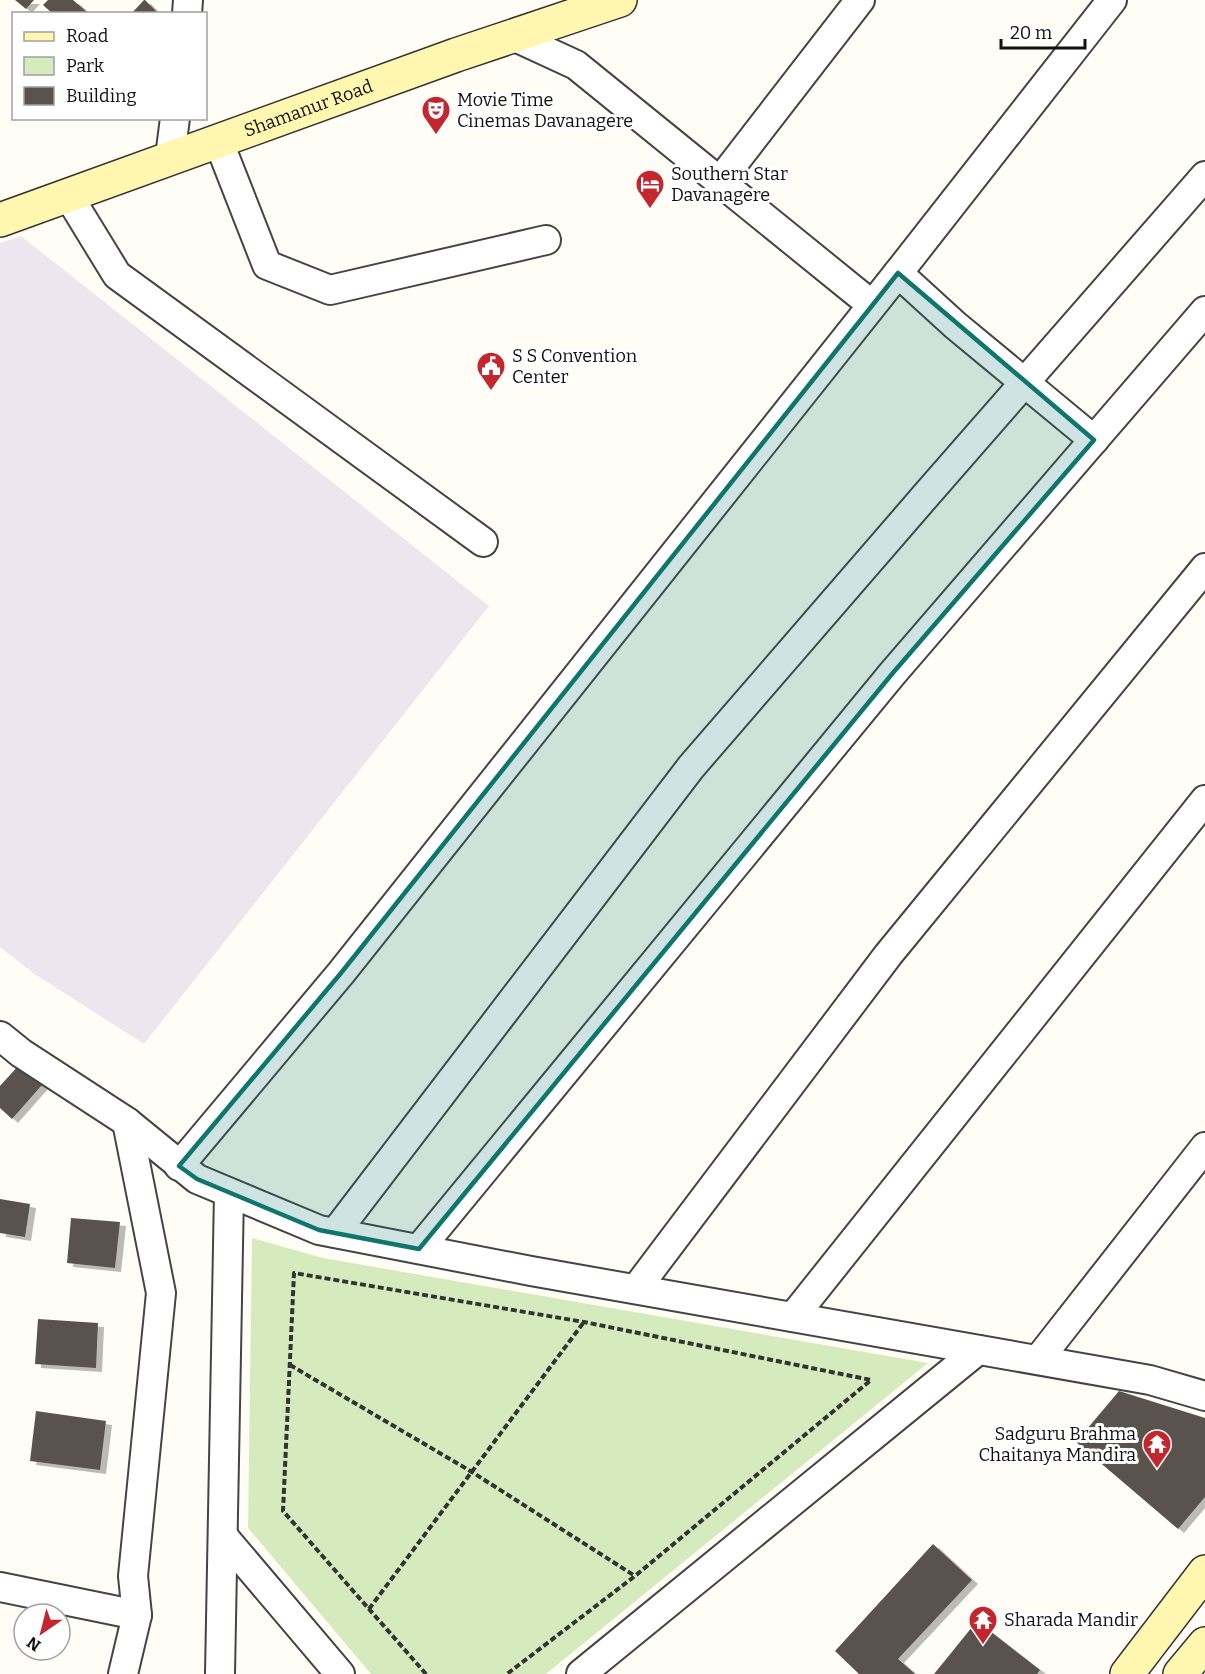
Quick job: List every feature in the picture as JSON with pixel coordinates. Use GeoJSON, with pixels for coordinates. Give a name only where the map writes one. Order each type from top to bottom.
{"type":"FeatureCollection","features":[{"type":"Feature","properties":{"kind":"main road","name":"Shamanur Road"},"geometry":{"type":"LineString","coordinates":[[0,220],[170,157],[609,2]]}},
{"type":"Feature","properties":{"kind":"main road"},"geometry":{"type":"LineString","coordinates":[[1127,1674],[1205,1572]]}},
{"type":"Feature","properties":{"kind":"main road"},"geometry":{"type":"LineString","coordinates":[[1180,1674],[1205,1644]]}},
{"type":"Feature","properties":{"kind":"street"},"geometry":{"type":"LineString","coordinates":[[720,181],[860,0]]}},
{"type":"Feature","properties":{"kind":"street"},"geometry":{"type":"LineString","coordinates":[[179,1166],[341,973],[898,273],[1112,0]]}},
{"type":"Feature","properties":{"kind":"street"},"geometry":{"type":"LineString","coordinates":[[513,36],[576,64],[872,305]]}},
{"type":"Feature","properties":{"kind":"street"},"geometry":{"type":"LineString","coordinates":[[170,157],[175,120]]}},
{"type":"Feature","properties":{"kind":"street"},"geometry":{"type":"LineString","coordinates":[[218,140],[267,266],[330,290],[546,240]]}},
{"type":"Feature","properties":{"kind":"street"},"geometry":{"type":"LineString","coordinates":[[335,1233],[691,768],[1205,176]]}},
{"type":"Feature","properties":{"kind":"street"},"geometry":{"type":"LineString","coordinates":[[68,195],[117,275],[483,542]]}},
{"type":"Feature","properties":{"kind":"street"},"geometry":{"type":"LineString","coordinates":[[898,273],[955,325],[1094,440]]}},
{"type":"Feature","properties":{"kind":"street"},"geometry":{"type":"LineString","coordinates":[[419,1249],[892,674],[1205,311]]}},
{"type":"Feature","properties":{"kind":"street"},"geometry":{"type":"LineString","coordinates":[[636,1289],[888,955],[1205,568]]}},
{"type":"Feature","properties":{"kind":"street"},"geometry":{"type":"LineString","coordinates":[[793,1317],[1205,800]]}},
{"type":"Feature","properties":{"kind":"street"},"geometry":{"type":"LineString","coordinates":[[0,1036],[21,1053],[127,1122],[197,1179],[319,1230],[1150,1380],[1205,1396]]}},
{"type":"Feature","properties":{"kind":"street"},"geometry":{"type":"LineString","coordinates":[[123,1674],[137,1615],[133,1576],[161,1293],[127,1122]]}},
{"type":"Feature","properties":{"kind":"street"},"geometry":{"type":"LineString","coordinates":[[1038,1360],[1205,1147]]}},
{"type":"Feature","properties":{"kind":"street"},"geometry":{"type":"LineString","coordinates":[[220,1674],[229,1193]]}},
{"type":"Feature","properties":{"kind":"street"},"geometry":{"type":"LineString","coordinates":[[581,1674],[978,1350]]}},
{"type":"Feature","properties":{"kind":"street"},"geometry":{"type":"LineString","coordinates":[[223,1536],[340,1674]]}},
{"type":"Feature","properties":{"kind":"street"},"geometry":{"type":"LineString","coordinates":[[0,1587],[137,1615]]}},
{"type":"Feature","properties":{"kind":"path"},"geometry":{"type":"LineString","coordinates":[[426,1674],[283,1511],[294,1273],[584,1322],[871,1380],[635,1576],[507,1674]]}},
{"type":"Feature","properties":{"kind":"path"},"geometry":{"type":"LineString","coordinates":[[369,1609],[584,1322]]}},
{"type":"Feature","properties":{"kind":"path"},"geometry":{"type":"LineString","coordinates":[[289,1364],[472,1472],[635,1576]]}},
{"type":"Feature","properties":{"kind":"highlighted area"},"geometry":{"type":"Polygon","coordinates":[[[898,273],[1094,440],[892,674],[419,1249],[319,1230],[197,1179],[179,1166],[341,973],[898,273]]]}},
{"type":"Feature","properties":{"kind":"shaded area"},"geometry":{"type":"Polygon","coordinates":[[[21,236],[489,606],[144,1044],[33,973],[0,947],[0,243],[21,236]]]}},
{"type":"Feature","properties":{"kind":"green space"},"geometry":{"type":"Polygon","coordinates":[[[252,1238],[323,1258],[928,1363],[546,1674],[371,1674],[248,1528],[252,1238]]]}},
{"type":"Feature","properties":{"kind":"building"},"geometry":{"type":"Polygon","coordinates":[[[15,0],[34,0],[26,9],[15,0]]]}},
{"type":"Feature","properties":{"kind":"building"},"geometry":{"type":"Polygon","coordinates":[[[48,0],[73,0],[87,12],[51,12],[43,5],[48,0]]]}},
{"type":"Feature","properties":{"kind":"building"},"geometry":{"type":"Polygon","coordinates":[[[145,0],[157,12],[133,12],[145,0]]]}},
{"type":"Feature","properties":{"kind":"building"},"geometry":{"type":"Polygon","coordinates":[[[19,1065],[42,1085],[12,1119],[0,1108],[0,1086],[19,1065]]]}},
{"type":"Feature","properties":{"kind":"building"},"geometry":{"type":"Polygon","coordinates":[[[0,1199],[30,1204],[25,1237],[0,1233],[0,1199]]]}},
{"type":"Feature","properties":{"kind":"building"},"geometry":{"type":"Polygon","coordinates":[[[71,1218],[120,1222],[115,1268],[67,1263],[71,1218]]]}},
{"type":"Feature","properties":{"kind":"building"},"geometry":{"type":"Polygon","coordinates":[[[38,1319],[98,1323],[96,1368],[35,1364],[38,1319]]]}},
{"type":"Feature","properties":{"kind":"building","name":"Sadguru Brahma Chaitanya Mandira"},"geometry":{"type":"Polygon","coordinates":[[[1119,1391],[1205,1418],[1205,1497],[1178,1529],[1076,1442],[1119,1391]]]}},
{"type":"Feature","properties":{"kind":"building"},"geometry":{"type":"Polygon","coordinates":[[[36,1411],[106,1421],[100,1470],[30,1461],[36,1411]]]}},
{"type":"Feature","properties":{"kind":"building"},"geometry":{"type":"Polygon","coordinates":[[[933,1544],[972,1580],[898,1659],[915,1674],[859,1674],[835,1651],[933,1544]]]}},
{"type":"Feature","properties":{"kind":"building","name":"Sharada Mandir"},"geometry":{"type":"Polygon","coordinates":[[[977,1621],[1040,1670],[1037,1674],[934,1674],[977,1621]]]}},
{"type":"Feature","properties":{"kind":"place","name":"Movie Time Cinemas Davanagere"},"geometry":{"type":"Point","coordinates":[436,136]}},
{"type":"Feature","properties":{"kind":"place","name":"Southern Star Davanagere"},"geometry":{"type":"Point","coordinates":[650,210]}},
{"type":"Feature","properties":{"kind":"place","name":"S S Convention Center"},"geometry":{"type":"Point","coordinates":[491,392]}},
{"type":"Feature","properties":{"kind":"place","name":"Sadguru Brahma Chaitanya Mandira"},"geometry":{"type":"Point","coordinates":[1157,1470]}},
{"type":"Feature","properties":{"kind":"place","name":"Sharada Mandir"},"geometry":{"type":"Point","coordinates":[983,1646]}}]}
